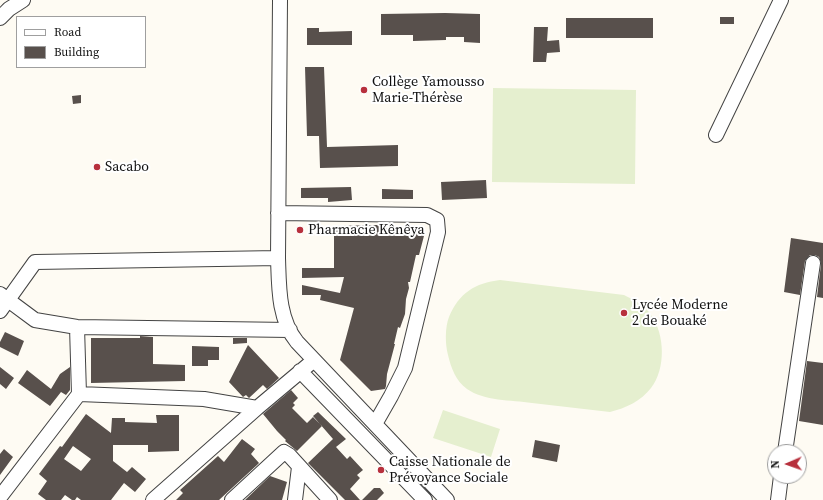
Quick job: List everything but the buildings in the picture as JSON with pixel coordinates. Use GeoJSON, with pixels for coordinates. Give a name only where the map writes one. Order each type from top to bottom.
{"type":"FeatureCollection","features":[{"type":"Feature","properties":{"kind":"street"},"geometry":{"type":"LineString","coordinates":[[0,18],[9,9],[23,0]]}},
{"type":"Feature","properties":{"kind":"street"},"geometry":{"type":"LineString","coordinates":[[280,0],[278,258],[279,288],[282,308],[294,339],[313,361],[447,500]]}},
{"type":"Feature","properties":{"kind":"street"},"geometry":{"type":"LineString","coordinates":[[716,135],[780,0]]}},
{"type":"Feature","properties":{"kind":"street"},"geometry":{"type":"LineString","coordinates":[[278,213],[427,216],[437,220],[438,232],[405,368],[392,396],[375,424]]}},
{"type":"Feature","properties":{"kind":"street"},"geometry":{"type":"LineString","coordinates":[[278,258],[35,262],[3,302],[35,320],[77,327],[290,330]]}},
{"type":"Feature","properties":{"kind":"street"},"geometry":{"type":"LineString","coordinates":[[786,444],[813,263]]}},
{"type":"Feature","properties":{"kind":"street"},"geometry":{"type":"LineString","coordinates":[[0,497],[79,394],[77,327]]}},
{"type":"Feature","properties":{"kind":"street"},"geometry":{"type":"LineString","coordinates":[[153,500],[257,408],[313,361]]}},
{"type":"Feature","properties":{"kind":"street"},"geometry":{"type":"LineString","coordinates":[[300,371],[424,500]]}},
{"type":"Feature","properties":{"kind":"street"},"geometry":{"type":"LineString","coordinates":[[79,394],[204,399],[257,408]]}},
{"type":"Feature","properties":{"kind":"street"},"geometry":{"type":"LineString","coordinates":[[232,500],[281,453],[286,453],[330,500]]}},
{"type":"Feature","properties":{"kind":"street"},"geometry":{"type":"LineString","coordinates":[[295,500],[299,467]]}},
{"type":"Feature","properties":{"kind":"street"},"geometry":{"type":"LineString","coordinates":[[778,500],[780,484]]}},
{"type":"Feature","properties":{"kind":"green space"},"geometry":{"type":"Polygon","coordinates":[[[493,88],[636,90],[635,184],[492,182],[493,88]]]}},
{"type":"Feature","properties":{"kind":"green space"},"geometry":{"type":"Polygon","coordinates":[[[500,280],[624,295],[649,311],[659,332],[662,352],[659,371],[651,388],[643,397],[633,403],[610,412],[490,398],[481,396],[467,389],[457,378],[449,360],[446,331],[449,317],[458,302],[469,291],[491,281],[500,280]]]}},
{"type":"Feature","properties":{"kind":"green space"},"geometry":{"type":"Polygon","coordinates":[[[443,410],[500,429],[491,457],[433,438],[443,410]]]}},
{"type":"Feature","properties":{"kind":"place","name":"Collège Yamousso Marie-Thérèse"},"geometry":{"type":"Point","coordinates":[364,90]}},
{"type":"Feature","properties":{"kind":"place","name":"Sacabo"},"geometry":{"type":"Point","coordinates":[97,167]}},
{"type":"Feature","properties":{"kind":"place","name":"Pharmacie Kênêya"},"geometry":{"type":"Point","coordinates":[300,230]}},
{"type":"Feature","properties":{"kind":"place","name":"Lycée Moderne 2 de Bouaké"},"geometry":{"type":"Point","coordinates":[624,313]}},
{"type":"Feature","properties":{"kind":"place","name":"Caisse Nationale de Prévoyance Sociale"},"geometry":{"type":"Point","coordinates":[381,470]}}]}
